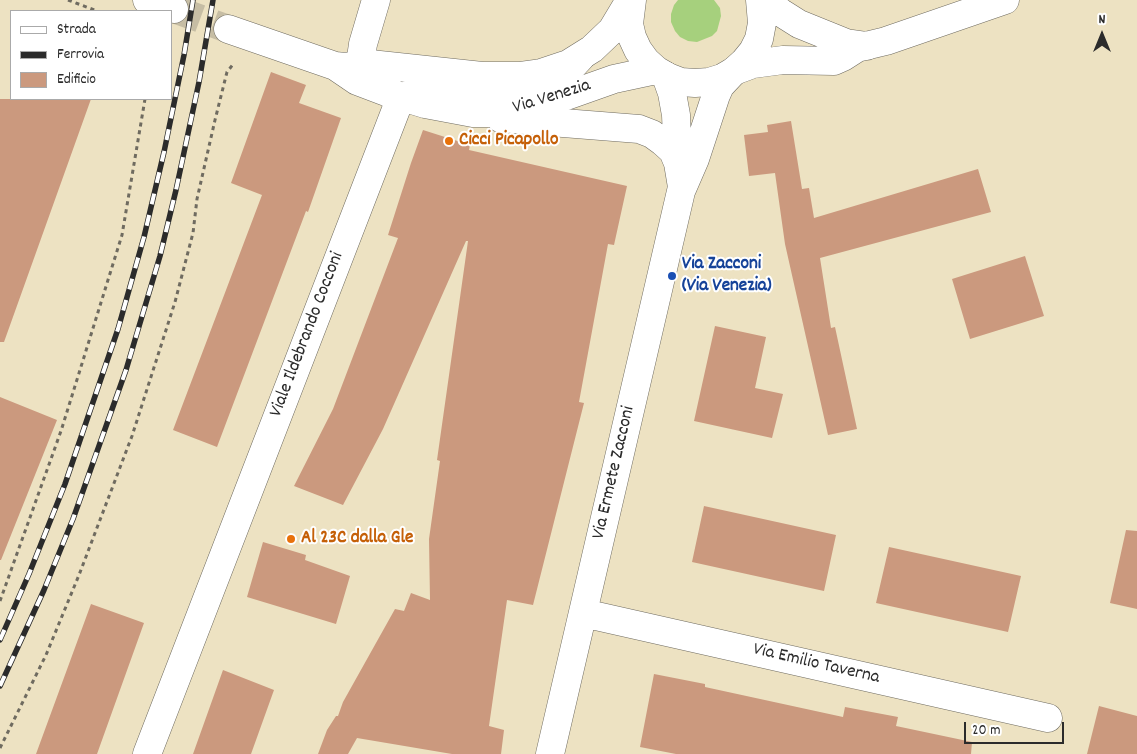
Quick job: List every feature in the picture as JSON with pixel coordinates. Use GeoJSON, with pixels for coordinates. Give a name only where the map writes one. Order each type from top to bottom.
{"type":"FeatureCollection","features":[{"type":"Feature","properties":{"kind":"street"},"geometry":{"type":"LineString","coordinates":[[147,0],[174,9]]}},
{"type":"Feature","properties":{"kind":"street"},"geometry":{"type":"LineString","coordinates":[[347,65],[366,32],[376,0]]}},
{"type":"Feature","properties":{"kind":"street","name":"Via Venezia"},"geometry":{"type":"LineString","coordinates":[[228,28],[347,65],[370,64],[482,76],[519,76],[541,74],[580,57],[612,30],[631,0]]}},
{"type":"Feature","properties":{"kind":"street","name":"Via Venezia"},"geometry":{"type":"LineString","coordinates":[[631,0],[630,24],[632,37],[638,50],[646,61],[661,73],[681,82],[702,82],[722,78],[753,64],[778,60],[834,61],[857,48],[914,32],[1006,0]]}},
{"type":"Feature","properties":{"kind":"street","name":"Via Venezia"},"geometry":{"type":"LineString","coordinates":[[734,71],[753,51],[759,38],[762,23],[760,0]]}},
{"type":"Feature","properties":{"kind":"street","name":"Via Venezia"},"geometry":{"type":"LineString","coordinates":[[766,0],[799,24],[846,43],[867,46]]}},
{"type":"Feature","properties":{"kind":"street"},"geometry":{"type":"LineString","coordinates":[[404,98],[414,92],[430,89],[483,95],[538,90],[556,84],[580,57]]}},
{"type":"Feature","properties":{"kind":"street","name":"Via Venezia"},"geometry":{"type":"LineString","coordinates":[[347,65],[357,81],[404,98],[464,112],[493,113],[522,110],[614,79],[661,73]]}},
{"type":"Feature","properties":{"kind":"street","name":"Via Ermete Zacconi"},"geometry":{"type":"LineString","coordinates":[[680,193],[697,154],[716,94],[720,86],[734,71]]}},
{"type":"Feature","properties":{"kind":"street","name":"Via Ermete Zacconi"},"geometry":{"type":"LineString","coordinates":[[550,754],[680,193],[681,181],[678,163],[676,114],[672,93],[661,73]]}},
{"type":"Feature","properties":{"kind":"street","name":"Viale Ildebrando Cocconi"},"geometry":{"type":"LineString","coordinates":[[147,754],[392,117],[404,98]]}},
{"type":"Feature","properties":{"kind":"street","name":"Via Ermete Zacconi"},"geometry":{"type":"LineString","coordinates":[[464,112],[503,118],[639,129],[652,134],[664,142],[672,150],[678,163]]}},
{"type":"Feature","properties":{"kind":"street","name":"Via Emilio Taverna"},"geometry":{"type":"LineString","coordinates":[[583,613],[1048,718]]}},
{"type":"Feature","properties":{"kind":"path"},"geometry":{"type":"LineString","coordinates":[[68,0],[94,10]]}},
{"type":"Feature","properties":{"kind":"path"},"geometry":{"type":"LineString","coordinates":[[0,748],[57,628],[105,510],[132,436],[175,302],[191,241],[197,199],[227,72],[237,61]]}},
{"type":"Feature","properties":{"kind":"path"},"geometry":{"type":"LineString","coordinates":[[0,601],[62,431],[122,235],[145,100]]}},
{"type":"Feature","properties":{"kind":"green space"},"geometry":{"type":"Polygon","coordinates":[[[678,0],[714,0],[720,8],[721,16],[717,31],[712,36],[697,42],[688,41],[680,37],[671,22],[671,14],[678,0]]]}},
{"type":"Feature","properties":{"kind":"building"},"geometry":{"type":"Polygon","coordinates":[[[271,72],[306,85],[299,103],[341,118],[308,212],[306,211],[217,447],[173,430],[262,195],[231,183],[271,72]]]}},
{"type":"Feature","properties":{"kind":"building"},"geometry":{"type":"Polygon","coordinates":[[[0,99],[91,100],[4,342],[0,342],[0,99]]]}},
{"type":"Feature","properties":{"kind":"building"},"geometry":{"type":"Polygon","coordinates":[[[791,121],[802,189],[809,188],[814,218],[978,169],[991,212],[820,258],[831,328],[835,327],[857,429],[828,435],[785,244],[775,173],[749,176],[744,135],[768,132],[767,125],[791,121]]]}},
{"type":"Feature","properties":{"kind":"building"},"geometry":{"type":"Polygon","coordinates":[[[423,130],[470,145],[469,150],[627,186],[614,245],[608,244],[579,402],[584,403],[533,605],[507,600],[489,726],[504,730],[501,754],[452,754],[357,738],[348,754],[318,754],[327,730],[336,716],[338,716],[343,702],[395,609],[404,611],[411,593],[430,600],[429,539],[440,461],[437,460],[468,241],[466,241],[383,429],[343,505],[294,486],[333,409],[398,238],[388,235],[423,130]]]}},
{"type":"Feature","properties":{"kind":"building"},"geometry":{"type":"Polygon","coordinates":[[[1025,256],[1044,316],[970,339],[952,279],[1025,256]]]}},
{"type":"Feature","properties":{"kind":"building"},"geometry":{"type":"Polygon","coordinates":[[[715,326],[766,337],[755,388],[783,394],[772,438],[694,421],[715,326]]]}},
{"type":"Feature","properties":{"kind":"building"},"geometry":{"type":"Polygon","coordinates":[[[0,397],[57,420],[1,560],[0,560],[0,397]]]}},
{"type":"Feature","properties":{"kind":"building"},"geometry":{"type":"Polygon","coordinates":[[[704,506],[836,535],[824,591],[692,562],[704,506]]]}},
{"type":"Feature","properties":{"kind":"building"},"geometry":{"type":"Polygon","coordinates":[[[1126,530],[1137,531],[1137,609],[1110,603],[1126,530]]]}},
{"type":"Feature","properties":{"kind":"building"},"geometry":{"type":"Polygon","coordinates":[[[263,542],[306,555],[305,560],[350,576],[336,624],[247,597],[263,542]]]}},
{"type":"Feature","properties":{"kind":"building"},"geometry":{"type":"Polygon","coordinates":[[[889,547],[1021,576],[1008,632],[876,603],[889,547]]]}},
{"type":"Feature","properties":{"kind":"building"},"geometry":{"type":"Polygon","coordinates":[[[91,604],[144,623],[97,754],[36,754],[91,604]]]}},
{"type":"Feature","properties":{"kind":"building"},"geometry":{"type":"Polygon","coordinates":[[[223,670],[274,690],[251,754],[193,754],[223,670]]]}},
{"type":"Feature","properties":{"kind":"building"},"geometry":{"type":"Polygon","coordinates":[[[654,674],[705,684],[705,687],[843,717],[845,707],[898,717],[896,726],[972,742],[971,754],[676,754],[640,747],[654,674]]]}},
{"type":"Feature","properties":{"kind":"building"},"geometry":{"type":"Polygon","coordinates":[[[1099,706],[1137,716],[1137,754],[1087,754],[1099,706]]]}},
{"type":"Feature","properties":{"kind":"tunnel"},"geometry":{"type":"LineString","coordinates":[[174,9],[228,29]]}},
{"type":"Feature","properties":{"kind":"railway"},"geometry":{"type":"LineString","coordinates":[[0,640],[65,484],[118,329],[144,237],[164,152],[193,0]]}},
{"type":"Feature","properties":{"kind":"railway"},"geometry":{"type":"LineString","coordinates":[[0,686],[44,590],[73,519],[126,370],[160,256],[176,190],[199,82],[213,0]]}},
{"type":"Feature","properties":{"kind":"place","name":"Cicci Picapollo"},"geometry":{"type":"Point","coordinates":[449,141]}},
{"type":"Feature","properties":{"kind":"place","name":"Via Zacconi (Via Venezia)"},"geometry":{"type":"Point","coordinates":[672,276]}},
{"type":"Feature","properties":{"kind":"place","name":"Al 23C dalla Gle"},"geometry":{"type":"Point","coordinates":[291,539]}}]}
